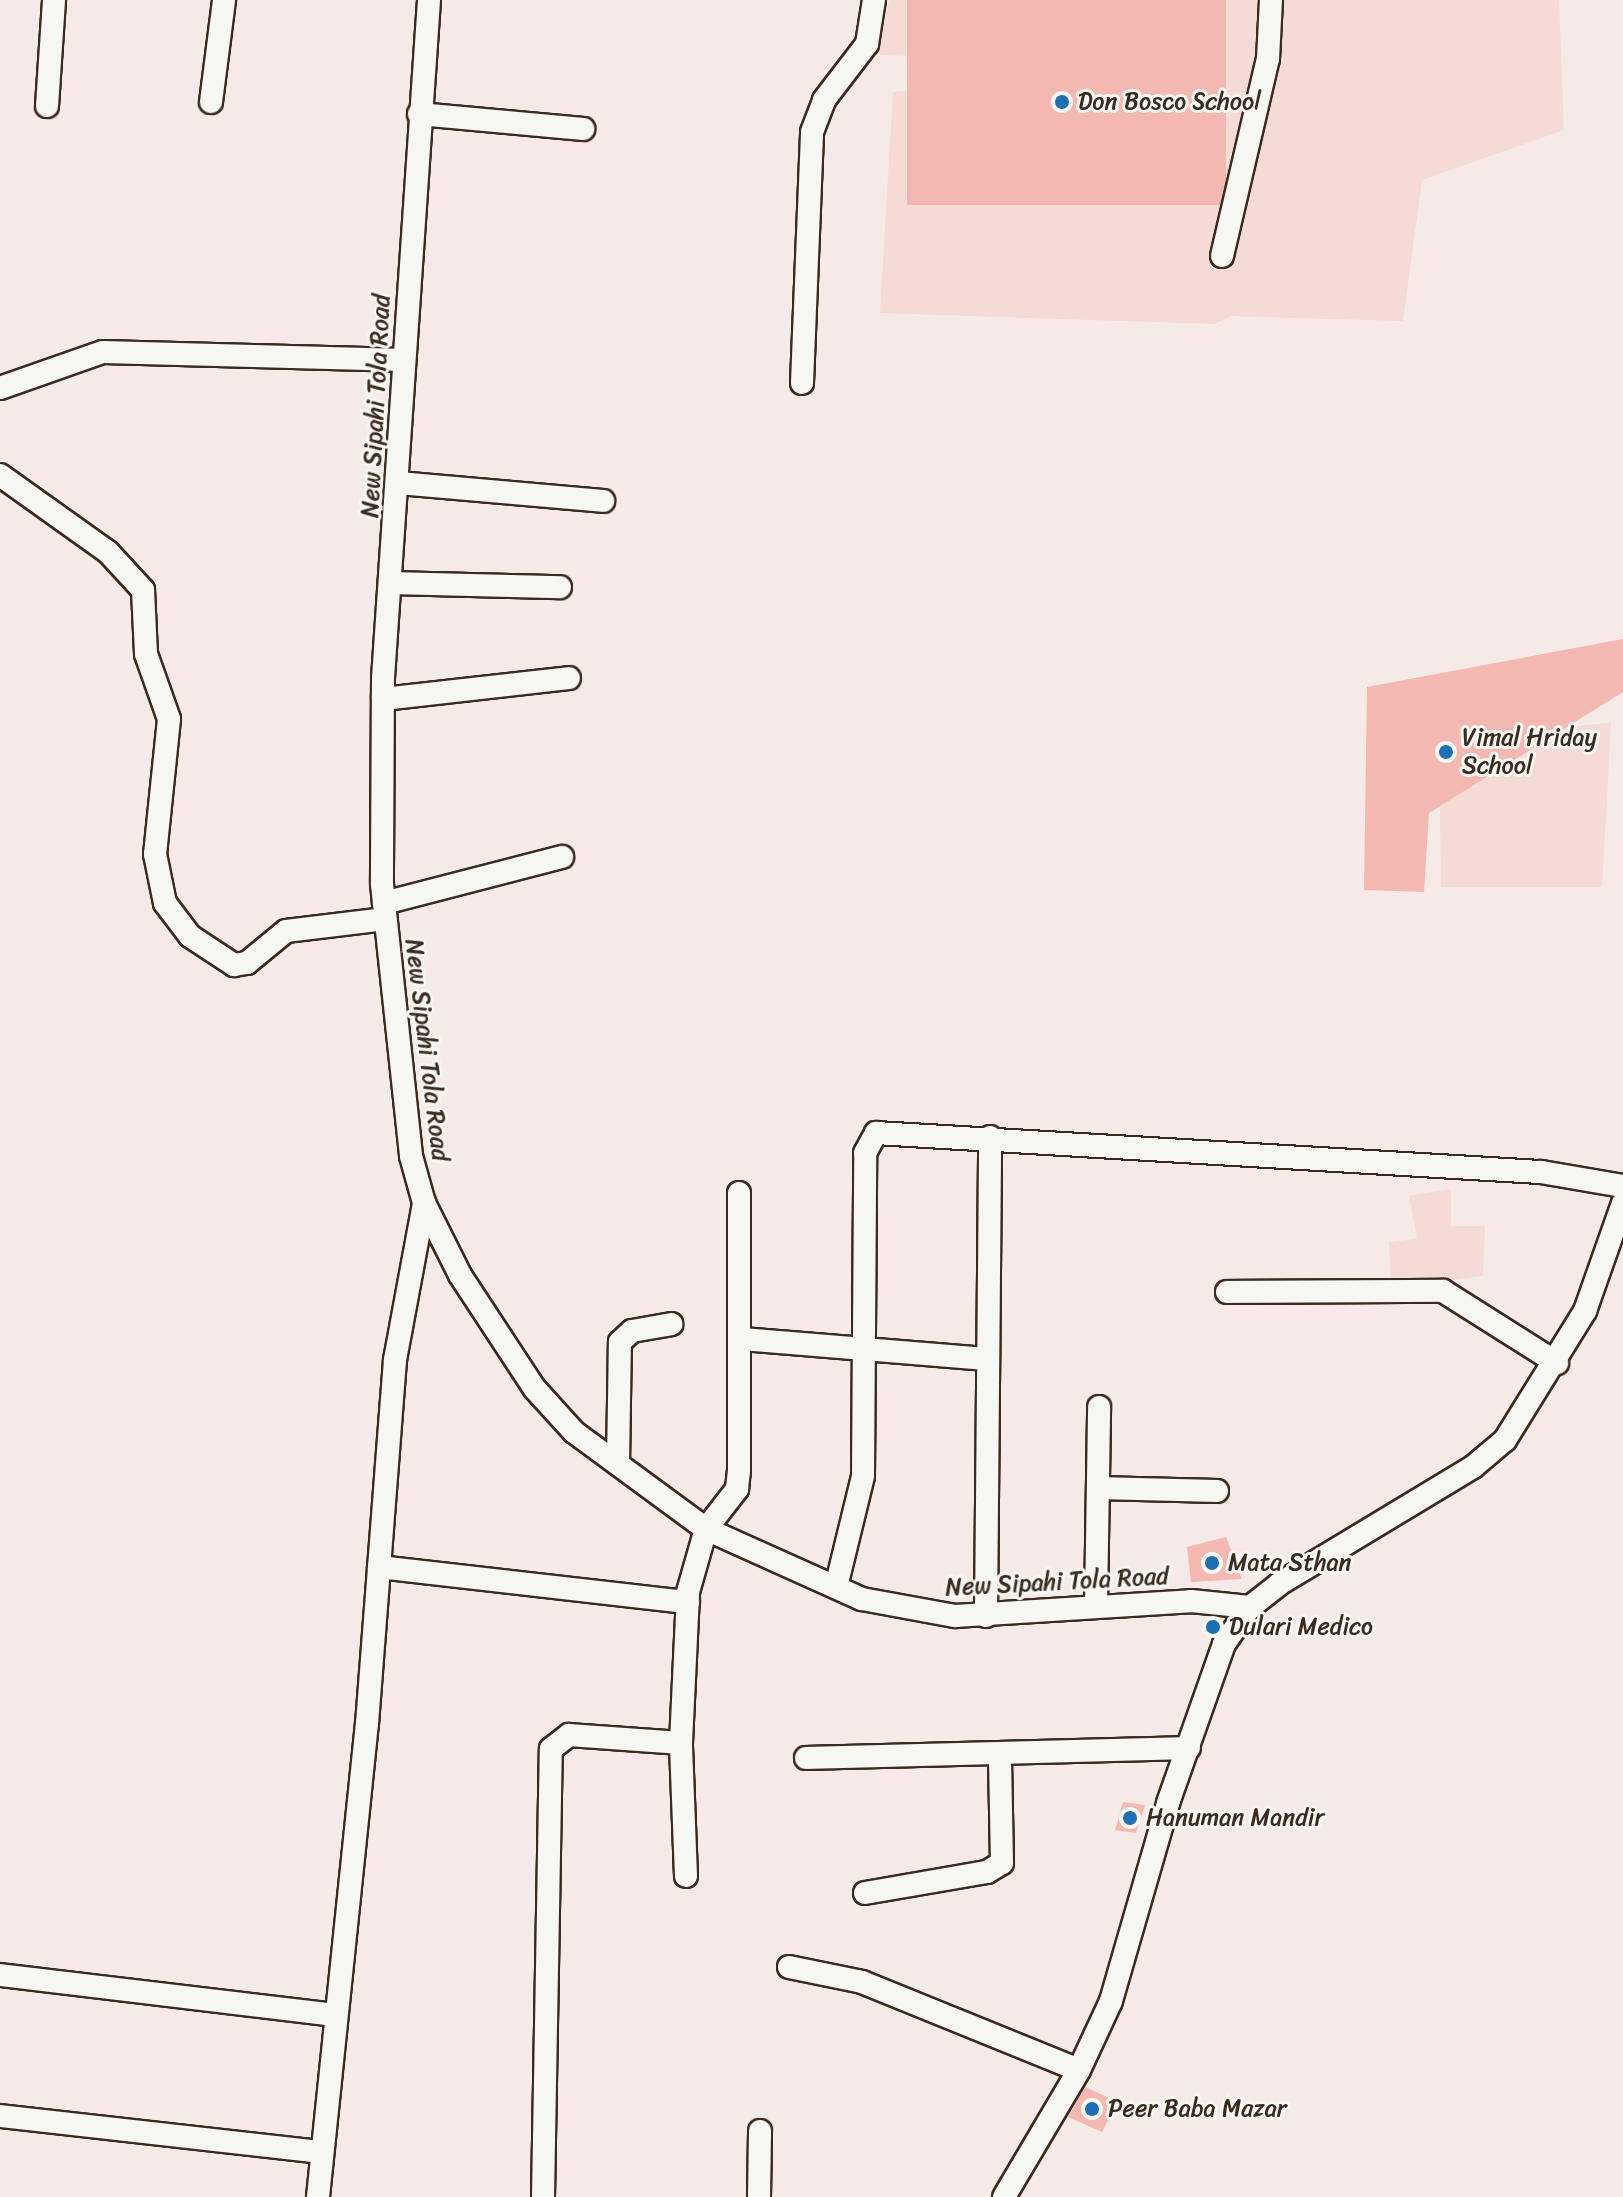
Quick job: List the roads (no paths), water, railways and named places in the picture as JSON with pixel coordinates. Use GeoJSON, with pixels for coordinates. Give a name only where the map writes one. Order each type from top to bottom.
{"type":"FeatureCollection","features":[{"type":"Feature","properties":{"kind":"street"},"geometry":{"type":"LineString","coordinates":[[47,106],[54,0]]}},
{"type":"Feature","properties":{"kind":"street"},"geometry":{"type":"LineString","coordinates":[[211,102],[224,0]]}},
{"type":"Feature","properties":{"kind":"street","name":"New Sipahi Tola Road"},"geometry":{"type":"LineString","coordinates":[[429,0],[419,114],[383,699],[384,911],[401,1089],[424,1203],[460,1275],[535,1389],[618,1464],[706,1529],[836,1587],[914,1612],[986,1616],[1191,1601],[1250,1607]]}},
{"type":"Feature","properties":{"kind":"street"},"geometry":{"type":"LineString","coordinates":[[802,383],[812,132],[824,100],[867,44],[874,0]]}},
{"type":"Feature","properties":{"kind":"street"},"geometry":{"type":"LineString","coordinates":[[1222,256],[1268,59],[1271,0]]}},
{"type":"Feature","properties":{"kind":"street"},"geometry":{"type":"LineString","coordinates":[[419,114],[583,129]]}},
{"type":"Feature","properties":{"kind":"street"},"geometry":{"type":"LineString","coordinates":[[0,388],[103,352],[404,360]]}},
{"type":"Feature","properties":{"kind":"street"},"geometry":{"type":"LineString","coordinates":[[0,475],[108,552],[143,590],[146,654],[169,719],[155,854],[165,903],[190,936],[234,965],[247,963],[286,931],[384,911],[562,857]]}},
{"type":"Feature","properties":{"kind":"street"},"geometry":{"type":"LineString","coordinates":[[398,483],[603,501]]}},
{"type":"Feature","properties":{"kind":"street"},"geometry":{"type":"LineString","coordinates":[[391,583],[560,587]]}},
{"type":"Feature","properties":{"kind":"street"},"geometry":{"type":"LineString","coordinates":[[383,699],[569,678]]}},
{"type":"Feature","properties":{"kind":"street"},"geometry":{"type":"LineString","coordinates":[[836,1587],[863,1476],[862,1348],[867,1140],[890,1131],[990,1137],[1216,1157],[1541,1172],[1623,1186]]}},
{"type":"Feature","properties":{"kind":"street"},"geometry":{"type":"LineString","coordinates":[[986,1616],[990,1137]]}},
{"type":"Feature","properties":{"kind":"street"},"geometry":{"type":"LineString","coordinates":[[686,1876],[681,1743],[688,1602],[706,1529],[737,1489],[742,1339],[739,1193]]}},
{"type":"Feature","properties":{"kind":"street"},"geometry":{"type":"LineString","coordinates":[[318,2197],[379,1567],[395,1360],[424,1203]]}},
{"type":"Feature","properties":{"kind":"street"},"geometry":{"type":"LineString","coordinates":[[1004,2197],[1079,2070],[1111,2001],[1224,1644],[1250,1607],[1473,1467],[1505,1440],[1557,1363],[1606,1262],[1623,1203]]}},
{"type":"Feature","properties":{"kind":"street"},"geometry":{"type":"LineString","coordinates":[[1227,1292],[1443,1291],[1557,1363]]}},
{"type":"Feature","properties":{"kind":"street"},"geometry":{"type":"LineString","coordinates":[[618,1464],[620,1342],[632,1331],[671,1324]]}},
{"type":"Feature","properties":{"kind":"street"},"geometry":{"type":"LineString","coordinates":[[742,1339],[986,1359]]}},
{"type":"Feature","properties":{"kind":"street"},"geometry":{"type":"LineString","coordinates":[[1096,1606],[1099,1407]]}},
{"type":"Feature","properties":{"kind":"street"},"geometry":{"type":"LineString","coordinates":[[1098,1488],[1217,1491]]}},
{"type":"Feature","properties":{"kind":"street"},"geometry":{"type":"LineString","coordinates":[[379,1567],[688,1602]]}},
{"type":"Feature","properties":{"kind":"street"},"geometry":{"type":"LineString","coordinates":[[543,2197],[551,1749],[569,1735],[681,1743]]}},
{"type":"Feature","properties":{"kind":"street"},"geometry":{"type":"LineString","coordinates":[[806,1758],[1189,1748]]}},
{"type":"Feature","properties":{"kind":"street"},"geometry":{"type":"LineString","coordinates":[[865,1893],[987,1872],[1002,1863],[1000,1754]]}},
{"type":"Feature","properties":{"kind":"street"},"geometry":{"type":"LineString","coordinates":[[789,1967],[862,1982],[1079,2070]]}},
{"type":"Feature","properties":{"kind":"street"},"geometry":{"type":"LineString","coordinates":[[0,1975],[335,2015]]}},
{"type":"Feature","properties":{"kind":"street"},"geometry":{"type":"LineString","coordinates":[[0,2116],[322,2152]]}},
{"type":"Feature","properties":{"kind":"street"},"geometry":{"type":"LineString","coordinates":[[759,2197],[760,2131]]}},
{"type":"Feature","properties":{"kind":"place","name":"Don Bosco School"},"geometry":{"type":"Point","coordinates":[1062,102]}},
{"type":"Feature","properties":{"kind":"place","name":"Vimal Hriday School"},"geometry":{"type":"Point","coordinates":[1446,752]}},
{"type":"Feature","properties":{"kind":"place","name":"Mata Sthan"},"geometry":{"type":"Point","coordinates":[1212,1563]}},
{"type":"Feature","properties":{"kind":"place","name":"Dulari Medico"},"geometry":{"type":"Point","coordinates":[1213,1627]}},
{"type":"Feature","properties":{"kind":"place","name":"Hanuman Mandir"},"geometry":{"type":"Point","coordinates":[1130,1818]}},
{"type":"Feature","properties":{"kind":"place","name":"Peer Baba Mazar"},"geometry":{"type":"Point","coordinates":[1092,2109]}}]}
